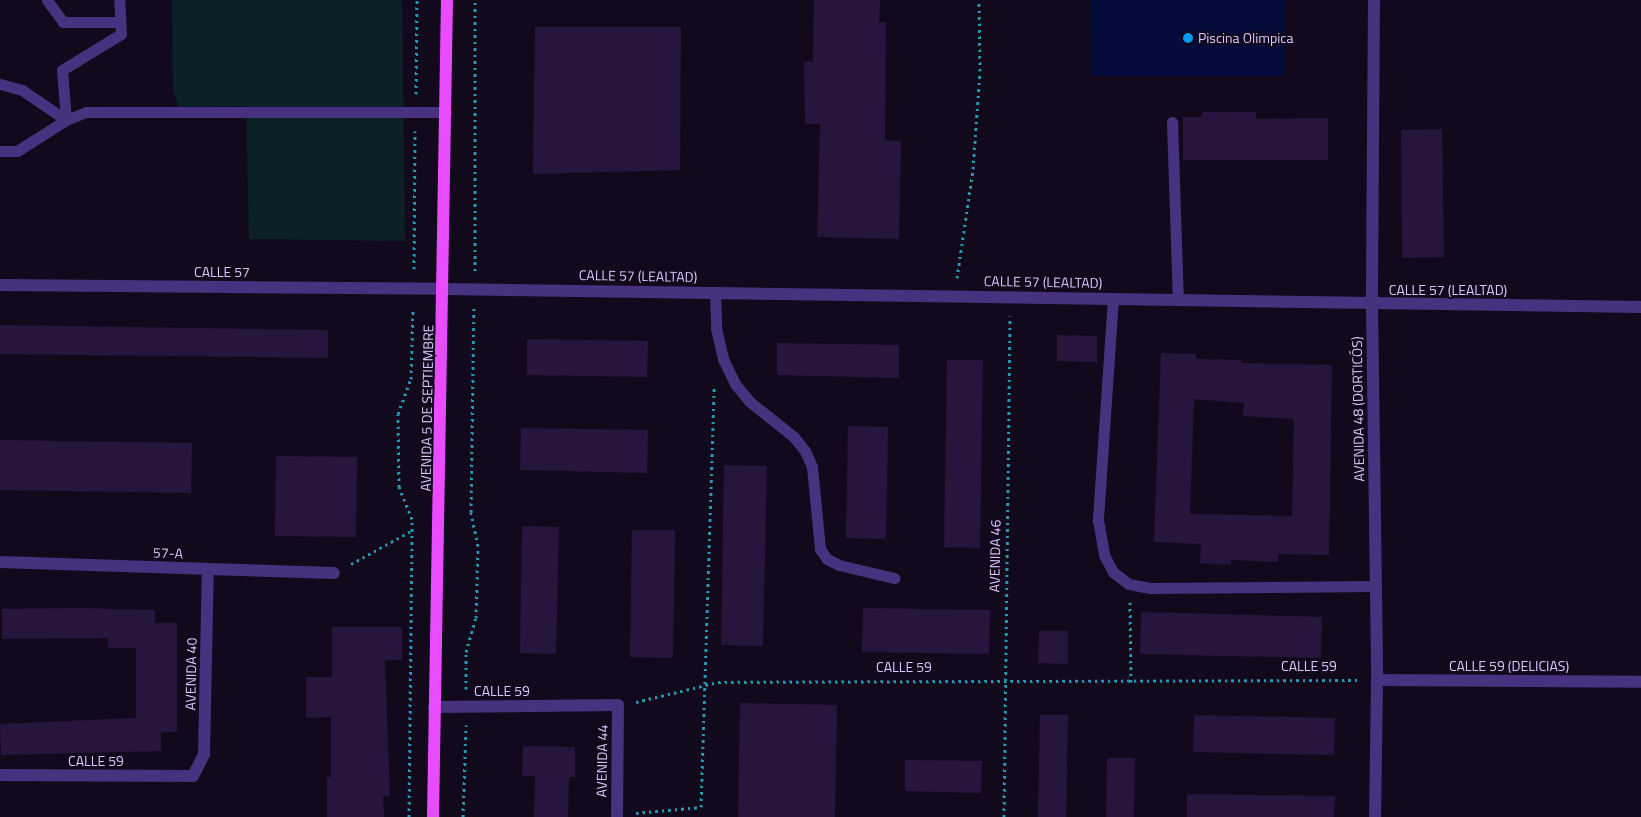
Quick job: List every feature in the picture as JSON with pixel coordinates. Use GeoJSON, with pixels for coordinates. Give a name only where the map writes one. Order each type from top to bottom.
{"type":"FeatureCollection","features":[{"type":"Feature","properties":{"kind":"main road","name":"AVENIDA 5 DE SEPTIEMBRE"},"geometry":{"type":"LineString","coordinates":[[433,817],[448,0]]}},
{"type":"Feature","properties":{"kind":"street","name":"AVENIDA 48 (DORTICÓS)"},"geometry":{"type":"LineString","coordinates":[[1374,0],[1372,305],[1377,680],[1375,817]]}},
{"type":"Feature","properties":{"kind":"street","name":"CALLE 57"},"geometry":{"type":"LineString","coordinates":[[0,285],[444,289]]}},
{"type":"Feature","properties":{"kind":"street","name":"CALLE 57 (LEALTAD)"},"geometry":{"type":"LineString","coordinates":[[444,289],[1011,295],[1372,305],[1641,306]]}},
{"type":"Feature","properties":{"kind":"street","name":"57-A"},"geometry":{"type":"LineString","coordinates":[[0,562],[334,573]]}},
{"type":"Feature","properties":{"kind":"street","name":"AVENIDA 40"},"geometry":{"type":"LineString","coordinates":[[193,776],[204,754],[208,569]]}},
{"type":"Feature","properties":{"kind":"street","name":"CALLE 59 (DELICIAS)"},"geometry":{"type":"LineString","coordinates":[[1377,680],[1641,682]]}},
{"type":"Feature","properties":{"kind":"street","name":"CALLE 59"},"geometry":{"type":"LineString","coordinates":[[434,707],[618,706]]}},
{"type":"Feature","properties":{"kind":"street","name":"AVENIDA 44"},"geometry":{"type":"LineString","coordinates":[[616,816],[618,706]]}},
{"type":"Feature","properties":{"kind":"street","name":"CALLE 59"},"geometry":{"type":"LineString","coordinates":[[0,775],[193,776]]}},
{"type":"Feature","properties":{"kind":"lane"},"geometry":{"type":"LineString","coordinates":[[47,0],[63,22],[120,22]]}},
{"type":"Feature","properties":{"kind":"lane"},"geometry":{"type":"LineString","coordinates":[[66,120],[62,70],[121,34],[119,0]]}},
{"type":"Feature","properties":{"kind":"lane"},"geometry":{"type":"LineString","coordinates":[[0,84],[22,90],[66,120]]}},
{"type":"Feature","properties":{"kind":"lane"},"geometry":{"type":"LineString","coordinates":[[0,151],[17,151],[66,120],[86,112],[446,112]]}},
{"type":"Feature","properties":{"kind":"lane"},"geometry":{"type":"LineString","coordinates":[[1172,122],[1178,300]]}},
{"type":"Feature","properties":{"kind":"lane"},"geometry":{"type":"LineString","coordinates":[[715,292],[716,328],[723,359],[734,384],[750,402],[794,437],[805,451],[812,467],[820,549],[827,559],[839,566],[894,578]]}},
{"type":"Feature","properties":{"kind":"lane"},"geometry":{"type":"LineString","coordinates":[[1113,298],[1098,520],[1104,555],[1113,572],[1130,584],[1150,588],[1375,586]]}},
{"type":"Feature","properties":{"kind":"path"},"geometry":{"type":"LineString","coordinates":[[409,817],[412,520],[399,487],[398,414],[411,379],[414,288],[417,0]]}},
{"type":"Feature","properties":{"kind":"path"},"geometry":{"type":"LineString","coordinates":[[463,817],[466,652],[476,618],[478,546],[471,512],[475,289],[475,0]]}},
{"type":"Feature","properties":{"kind":"path"},"geometry":{"type":"LineString","coordinates":[[954,295],[973,169],[980,71],[979,0]]}},
{"type":"Feature","properties":{"kind":"path","name":"AVENIDA 46"},"geometry":{"type":"LineString","coordinates":[[1004,817],[1004,683],[1011,295]]}},
{"type":"Feature","properties":{"kind":"path"},"geometry":{"type":"LineString","coordinates":[[616,816],[700,807],[702,687],[714,378]]}},
{"type":"Feature","properties":{"kind":"path"},"geometry":{"type":"LineString","coordinates":[[334,573],[412,531]]}},
{"type":"Feature","properties":{"kind":"path"},"geometry":{"type":"LineString","coordinates":[[1130,584],[1131,682]]}},
{"type":"Feature","properties":{"kind":"path","name":"CALLE 59"},"geometry":{"type":"LineString","coordinates":[[618,706],[718,682],[1004,683],[1377,680]]}},
{"type":"Feature","properties":{"kind":"green space"},"geometry":{"type":"Polygon","coordinates":[[[172,0],[402,0],[405,241],[249,239],[246,106],[179,107],[173,91],[172,0]]]}},
{"type":"Feature","properties":{"kind":"shaded area","name":"Piscina Olimpica"},"geometry":{"type":"Polygon","coordinates":[[[1090,0],[1285,0],[1284,76],[1091,76],[1090,0]]]}},
{"type":"Feature","properties":{"kind":"building"},"geometry":{"type":"Polygon","coordinates":[[[814,0],[880,0],[879,22],[886,22],[885,140],[901,141],[899,239],[817,237],[820,124],[805,124],[804,62],[813,62],[814,0]]]}},
{"type":"Feature","properties":{"kind":"building"},"geometry":{"type":"Polygon","coordinates":[[[535,27],[681,27],[680,170],[533,174],[535,27]]]}},
{"type":"Feature","properties":{"kind":"building"},"geometry":{"type":"Polygon","coordinates":[[[1202,112],[1256,112],[1256,119],[1328,118],[1328,160],[1183,160],[1183,117],[1202,117],[1202,112]]]}},
{"type":"Feature","properties":{"kind":"building"},"geometry":{"type":"Polygon","coordinates":[[[1442,129],[1444,257],[1402,258],[1401,130],[1442,129]]]}},
{"type":"Feature","properties":{"kind":"building"},"geometry":{"type":"Polygon","coordinates":[[[0,325],[328,330],[328,358],[0,354],[0,325]]]}},
{"type":"Feature","properties":{"kind":"building"},"geometry":{"type":"Polygon","coordinates":[[[1057,335],[1097,336],[1097,362],[1057,361],[1057,335]]]}},
{"type":"Feature","properties":{"kind":"building"},"geometry":{"type":"Polygon","coordinates":[[[527,339],[648,341],[647,377],[527,375],[527,339]]]}},
{"type":"Feature","properties":{"kind":"building"},"geometry":{"type":"Polygon","coordinates":[[[777,343],[899,345],[899,378],[777,375],[777,343]]]}},
{"type":"Feature","properties":{"kind":"building"},"geometry":{"type":"Polygon","coordinates":[[[1161,353],[1196,354],[1196,359],[1241,360],[1241,363],[1332,365],[1329,555],[1278,554],[1278,562],[1231,560],[1231,565],[1200,563],[1201,544],[1154,542],[1161,353]],[[1194,399],[1190,514],[1292,516],[1294,419],[1243,416],[1244,403],[1194,399]]]}},
{"type":"Feature","properties":{"kind":"building"},"geometry":{"type":"Polygon","coordinates":[[[947,360],[983,360],[980,548],[944,547],[947,360]]]}},
{"type":"Feature","properties":{"kind":"building"},"geometry":{"type":"Polygon","coordinates":[[[848,426],[888,427],[886,539],[846,538],[848,426]]]}},
{"type":"Feature","properties":{"kind":"building"},"geometry":{"type":"Polygon","coordinates":[[[521,428],[648,430],[647,473],[520,470],[521,428]]]}},
{"type":"Feature","properties":{"kind":"building"},"geometry":{"type":"Polygon","coordinates":[[[0,440],[192,443],[191,493],[0,490],[0,440]]]}},
{"type":"Feature","properties":{"kind":"building"},"geometry":{"type":"Polygon","coordinates":[[[276,456],[357,457],[356,537],[275,536],[276,456]]]}},
{"type":"Feature","properties":{"kind":"building"},"geometry":{"type":"Polygon","coordinates":[[[724,465],[767,466],[763,646],[721,645],[724,465]]]}},
{"type":"Feature","properties":{"kind":"building"},"geometry":{"type":"Polygon","coordinates":[[[522,526],[559,527],[556,654],[520,653],[522,526]]]}},
{"type":"Feature","properties":{"kind":"building"},"geometry":{"type":"Polygon","coordinates":[[[632,530],[675,530],[673,658],[630,657],[632,530]]]}},
{"type":"Feature","properties":{"kind":"building"},"geometry":{"type":"Polygon","coordinates":[[[80,608],[155,610],[155,623],[177,623],[177,732],[161,732],[161,751],[1,755],[0,724],[136,718],[136,648],[108,648],[108,638],[2,639],[2,609],[80,608]]]}},
{"type":"Feature","properties":{"kind":"building"},"geometry":{"type":"Polygon","coordinates":[[[863,608],[990,610],[989,654],[862,652],[863,608]]]}},
{"type":"Feature","properties":{"kind":"building"},"geometry":{"type":"Polygon","coordinates":[[[1141,612],[1322,617],[1321,658],[1140,654],[1141,612]]]}},
{"type":"Feature","properties":{"kind":"building"},"geometry":{"type":"Polygon","coordinates":[[[332,627],[402,627],[402,660],[385,660],[390,796],[383,796],[384,817],[327,817],[327,777],[331,777],[331,717],[306,718],[306,677],[332,677],[332,627]]]}},
{"type":"Feature","properties":{"kind":"building"},"geometry":{"type":"Polygon","coordinates":[[[1039,631],[1068,631],[1068,664],[1038,663],[1039,631]]]}},
{"type":"Feature","properties":{"kind":"building"},"geometry":{"type":"Polygon","coordinates":[[[740,703],[837,705],[835,817],[738,817],[740,703]]]}},
{"type":"Feature","properties":{"kind":"building"},"geometry":{"type":"Polygon","coordinates":[[[1040,715],[1068,715],[1066,817],[1038,817],[1040,715]]]}},
{"type":"Feature","properties":{"kind":"building"},"geometry":{"type":"Polygon","coordinates":[[[1194,715],[1335,718],[1334,755],[1193,752],[1194,715]]]}},
{"type":"Feature","properties":{"kind":"building"},"geometry":{"type":"Polygon","coordinates":[[[523,746],[575,747],[575,777],[569,777],[568,817],[534,817],[535,776],[522,776],[523,746]]]}},
{"type":"Feature","properties":{"kind":"building"},"geometry":{"type":"Polygon","coordinates":[[[1107,758],[1135,758],[1134,817],[1106,817],[1107,758]]]}},
{"type":"Feature","properties":{"kind":"building"},"geometry":{"type":"Polygon","coordinates":[[[905,760],[982,761],[981,793],[905,791],[905,760]]]}},
{"type":"Feature","properties":{"kind":"building"},"geometry":{"type":"Polygon","coordinates":[[[1187,794],[1335,796],[1334,817],[1187,817],[1187,794]]]}},
{"type":"Feature","properties":{"kind":"place","name":"Piscina Olimpica"},"geometry":{"type":"Point","coordinates":[1188,38]}}]}
